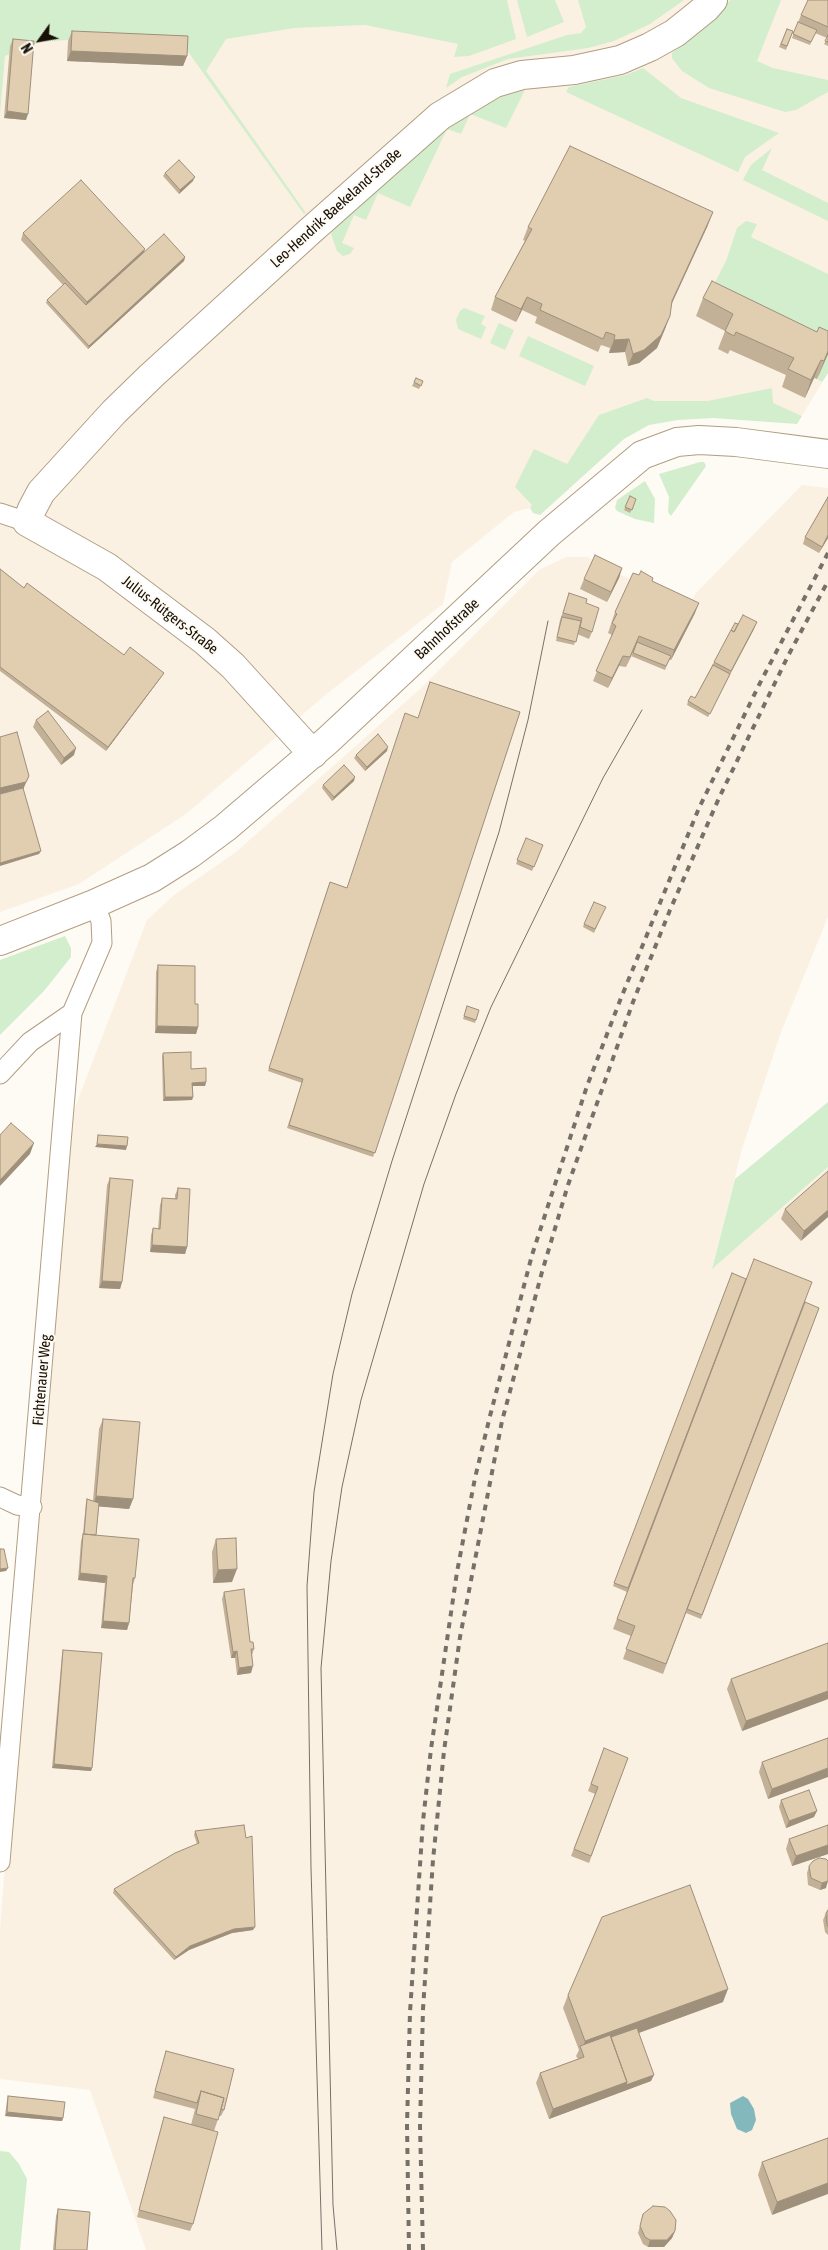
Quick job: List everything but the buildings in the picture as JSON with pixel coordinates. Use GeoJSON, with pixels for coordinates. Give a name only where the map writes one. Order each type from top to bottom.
{"type":"FeatureCollection","features":[{"type":"Feature","properties":{"kind":"street","name":"Leo-Hendrik-Baekeland-Straße"},"geometry":{"type":"LineString","coordinates":[[27,522],[41,492],[133,394],[309,232],[440,116],[495,83],[522,75],[574,70],[620,60],[675,33],[713,0]]}},
{"type":"Feature","properties":{"kind":"street","name":"Bahnhofstraße"},"geometry":{"type":"LineString","coordinates":[[0,941],[94,904],[152,878],[190,854],[225,828],[313,754],[549,533],[642,455],[677,442],[699,440],[736,442],[828,454]]}},
{"type":"Feature","properties":{"kind":"street","name":"Julius-Rütgers-Straße"},"geometry":{"type":"LineString","coordinates":[[0,514],[27,522],[108,567],[198,635],[233,666],[313,754]]}},
{"type":"Feature","properties":{"kind":"street","name":"Fichtenauer Weg"},"geometry":{"type":"LineString","coordinates":[[0,1862],[32,1507],[72,1013],[102,943],[101,921],[94,904]]}},
{"type":"Feature","properties":{"kind":"street"},"geometry":{"type":"LineString","coordinates":[[0,1074],[30,1042],[72,1013]]}},
{"type":"Feature","properties":{"kind":"street"},"geometry":{"type":"LineString","coordinates":[[0,1497],[17,1505],[32,1507]]}},
{"type":"Feature","properties":{"kind":"shaded area"},"geometry":{"type":"Polygon","coordinates":[[[0,0],[828,0],[828,373],[797,424],[708,401],[615,423],[530,508],[514,512],[452,562],[443,604],[329,692],[186,814],[79,884],[0,912],[0,0]]]}},
{"type":"Feature","properties":{"kind":"shaded area"},"geometry":{"type":"Polygon","coordinates":[[[802,485],[828,488],[828,917],[781,1032],[742,1149],[712,1268],[828,1167],[828,2250],[146,2250],[90,2090],[0,2079],[0,1930],[34,1481],[71,1118],[147,920],[174,895],[236,852],[420,689],[539,570],[566,557],[587,557],[687,609],[696,593],[802,485]]]}},
{"type":"Feature","properties":{"kind":"green space"},"geometry":{"type":"Polygon","coordinates":[[[0,0],[507,0],[516,39],[469,56],[454,57],[458,44],[365,25],[294,28],[226,39],[206,71],[306,213],[304,214],[184,46],[67,40],[40,42],[5,56],[0,114],[0,0]]]}},
{"type":"Feature","properties":{"kind":"green space"},"geometry":{"type":"Polygon","coordinates":[[[517,0],[555,0],[564,22],[527,37],[517,0]]]}},
{"type":"Feature","properties":{"kind":"green space"},"geometry":{"type":"Polygon","coordinates":[[[578,0],[684,0],[650,24],[614,41],[588,48],[508,59],[462,77],[446,88],[450,74],[567,35],[581,33],[586,27],[578,0]]]}},
{"type":"Feature","properties":{"kind":"green space"},"geometry":{"type":"Polygon","coordinates":[[[730,0],[781,0],[757,61],[773,68],[828,80],[828,92],[796,110],[785,112],[709,88],[682,71],[672,58],[672,53],[706,27],[730,0]]]}},
{"type":"Feature","properties":{"kind":"green space"},"geometry":{"type":"Polygon","coordinates":[[[643,68],[681,98],[779,133],[745,157],[738,172],[566,92],[569,87],[626,75],[643,68]]]}},
{"type":"Feature","properties":{"kind":"green space"},"geometry":{"type":"Polygon","coordinates":[[[525,90],[506,128],[470,114],[461,134],[447,129],[410,207],[378,193],[366,220],[354,215],[342,243],[354,248],[350,254],[343,256],[337,251],[331,234],[336,223],[446,127],[488,101],[525,90]]]}},
{"type":"Feature","properties":{"kind":"green space"},"geometry":{"type":"Polygon","coordinates":[[[772,148],[762,170],[828,203],[828,221],[743,180],[751,165],[772,148]]]}},
{"type":"Feature","properties":{"kind":"green space"},"geometry":{"type":"Polygon","coordinates":[[[746,221],[757,224],[751,237],[828,274],[828,344],[708,296],[726,261],[737,228],[746,221]]]}},
{"type":"Feature","properties":{"kind":"green space"},"geometry":{"type":"Polygon","coordinates":[[[464,308],[485,316],[481,324],[486,327],[481,339],[458,329],[456,320],[460,311],[464,308]]]}},
{"type":"Feature","properties":{"kind":"green space"},"geometry":{"type":"Polygon","coordinates":[[[499,323],[514,330],[505,350],[490,343],[499,323]]]}},
{"type":"Feature","properties":{"kind":"green space"},"geometry":{"type":"Polygon","coordinates":[[[528,336],[594,366],[585,386],[519,356],[528,336]]]}},
{"type":"Feature","properties":{"kind":"green space"},"geometry":{"type":"Polygon","coordinates":[[[828,354],[828,373],[822,382],[817,379],[828,354]]]}},
{"type":"Feature","properties":{"kind":"green space"},"geometry":{"type":"Polygon","coordinates":[[[772,388],[773,403],[802,416],[797,424],[713,418],[678,420],[649,425],[624,439],[540,515],[533,513],[530,508],[532,505],[515,487],[534,449],[567,464],[599,415],[647,398],[654,401],[708,401],[772,388]]]}},
{"type":"Feature","properties":{"kind":"green space"},"geometry":{"type":"Polygon","coordinates":[[[704,462],[706,466],[671,516],[668,512],[669,497],[659,474],[704,462]]]}},
{"type":"Feature","properties":{"kind":"green space"},"geometry":{"type":"Polygon","coordinates":[[[645,481],[655,499],[654,523],[635,519],[617,511],[615,508],[617,500],[645,481]]]}},
{"type":"Feature","properties":{"kind":"green space"},"geometry":{"type":"Polygon","coordinates":[[[65,936],[71,948],[71,957],[44,991],[0,1035],[0,960],[65,936]]]}},
{"type":"Feature","properties":{"kind":"green space"},"geometry":{"type":"Polygon","coordinates":[[[828,1102],[828,1167],[712,1269],[735,1179],[828,1102]]]}},
{"type":"Feature","properties":{"kind":"green space"},"geometry":{"type":"Polygon","coordinates":[[[0,2151],[9,2152],[19,2164],[27,2179],[20,2250],[0,2250],[0,2151]]]}},
{"type":"Feature","properties":{"kind":"water"},"geometry":{"type":"Polygon","coordinates":[[[743,2096],[748,2099],[754,2109],[756,2120],[752,2130],[746,2133],[737,2129],[731,2114],[730,2103],[743,2096]]]}},
{"type":"Feature","properties":{"kind":"tram line"},"geometry":{"type":"LineString","coordinates":[[322,2250],[311,1868],[307,1586],[314,1492],[333,1374],[352,1294],[392,1161],[499,832],[528,720],[548,621]]}},
{"type":"Feature","properties":{"kind":"tram line"},"geometry":{"type":"LineString","coordinates":[[337,2250],[333,2205],[321,1668],[331,1561],[342,1487],[361,1400],[424,1184],[456,1094],[491,1007],[603,778],[642,710]]}},
{"type":"Feature","properties":{"kind":"railway"},"geometry":{"type":"LineString","coordinates":[[409,2250],[407,2125],[410,2012],[423,1821],[431,1749],[457,1572],[475,1478],[490,1416],[532,1255],[587,1086],[621,998],[699,808],[760,683],[828,553]]}},
{"type":"Feature","properties":{"kind":"railway"},"geometry":{"type":"LineString","coordinates":[[423,2250],[420,2126],[423,2009],[433,1860],[444,1751],[460,1637],[502,1421],[542,1272],[568,1185],[633,1002],[670,910],[719,798],[788,656],[828,581]]}}]}
